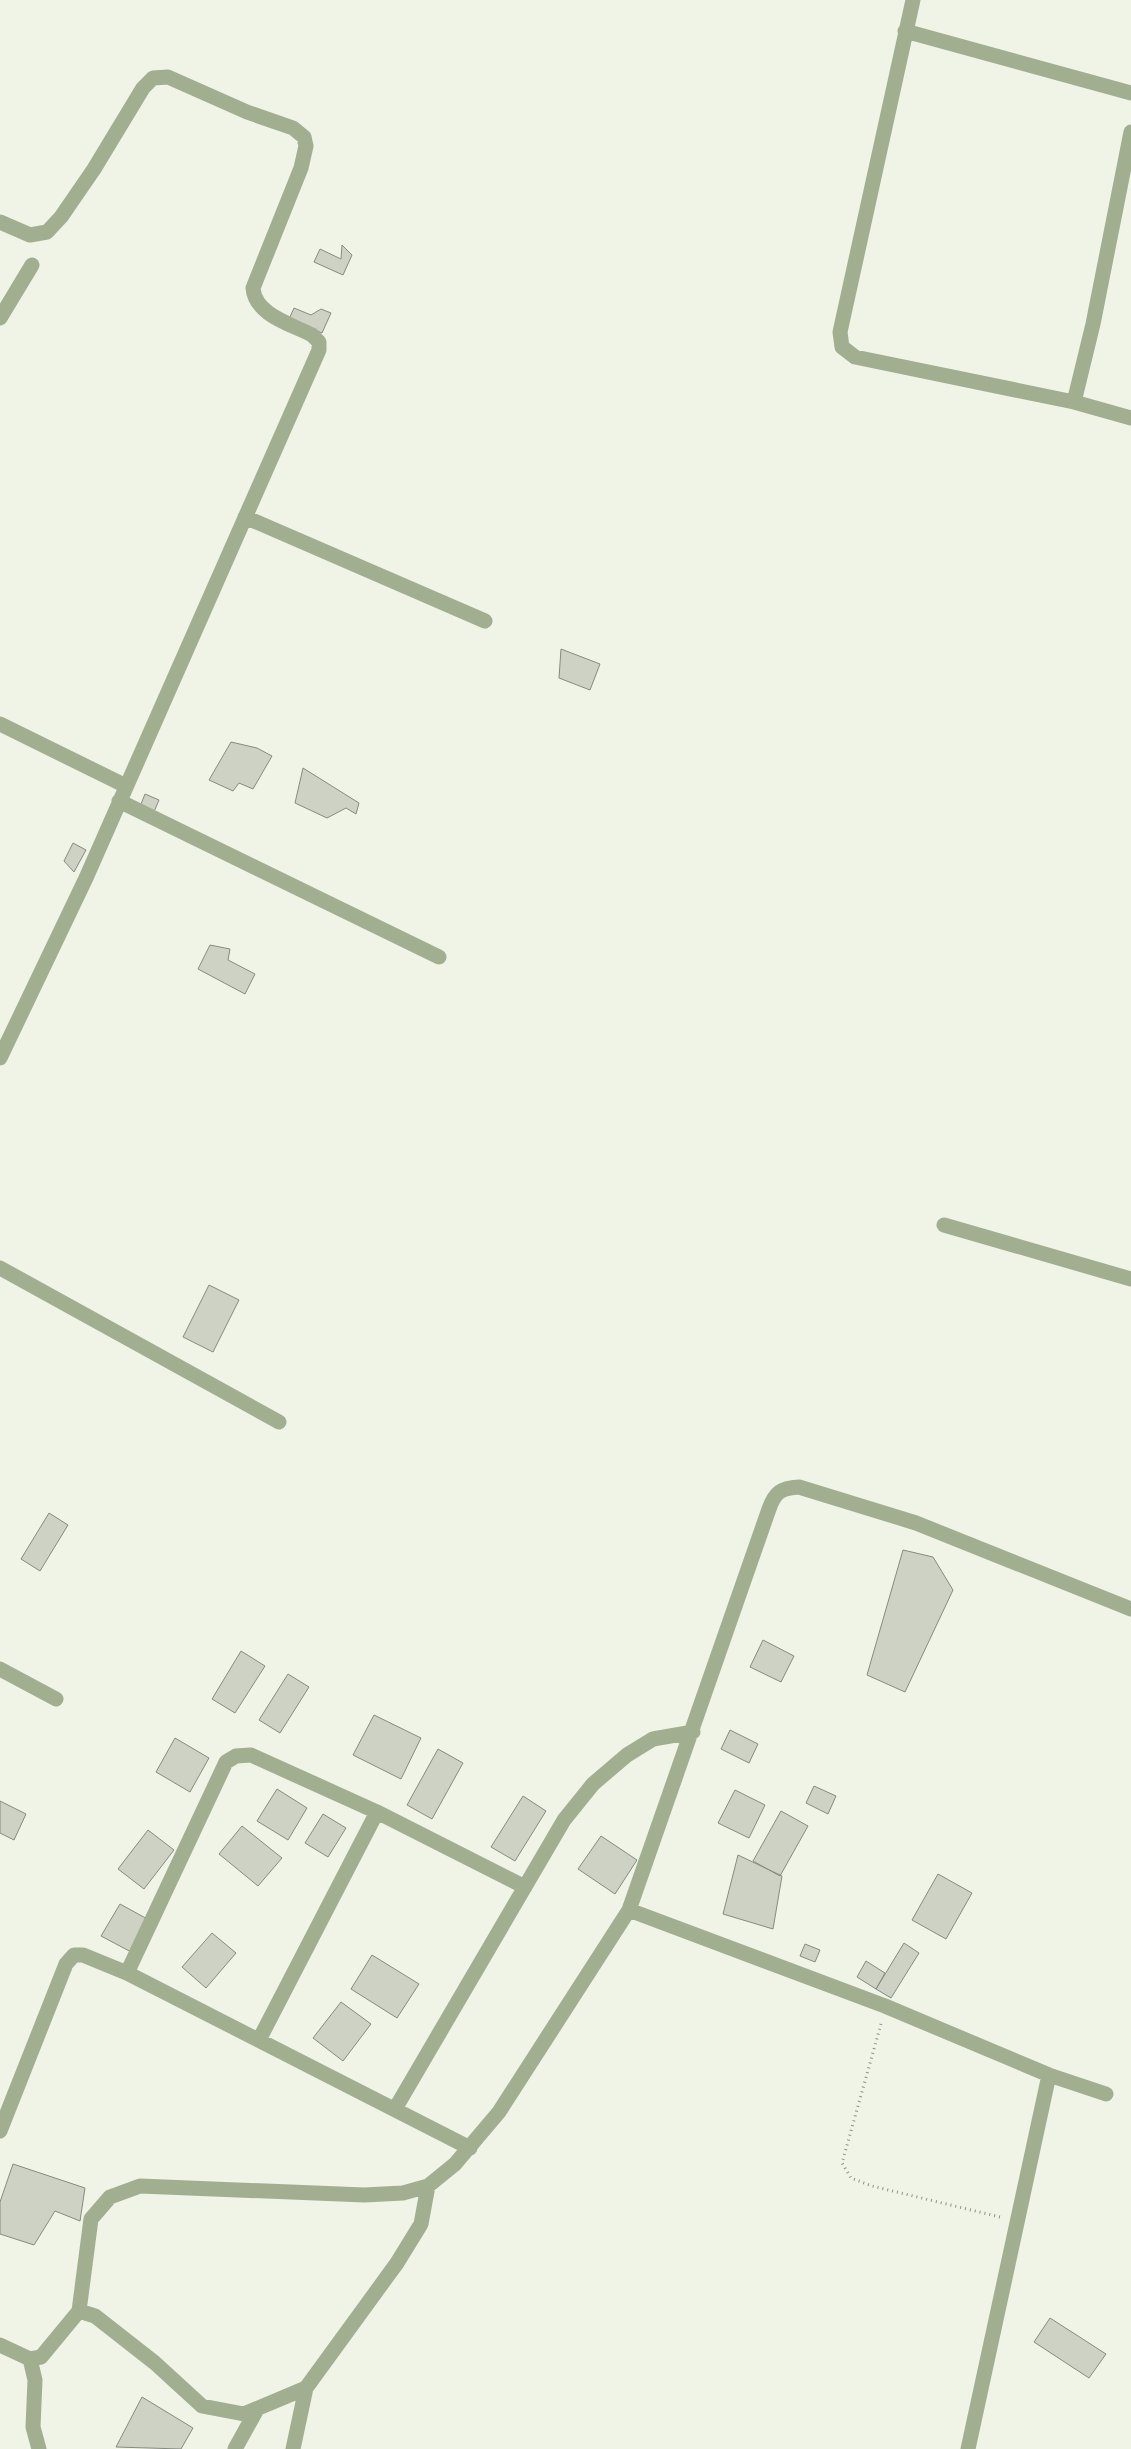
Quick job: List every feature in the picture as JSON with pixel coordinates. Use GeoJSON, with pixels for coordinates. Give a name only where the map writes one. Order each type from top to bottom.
{"type":"FeatureCollection","features":[{"type":"Feature","properties":{"kind":"street"},"geometry":{"type":"LineString","coordinates":[[913,0],[840,332],[842,347],[855,357],[1074,402],[1131,418]]}},
{"type":"Feature","properties":{"kind":"street"},"geometry":{"type":"LineString","coordinates":[[906,31],[1131,93]]}},
{"type":"Feature","properties":{"kind":"street"},"geometry":{"type":"LineString","coordinates":[[0,222],[30,235],[47,232],[61,217],[88,177],[143,88],[153,78],[168,77],[247,112],[293,128],[304,137],[306,146],[300,168],[253,288],[254,298],[260,308],[312,336],[319,342],[319,350],[120,801],[0,1058]]}},
{"type":"Feature","properties":{"kind":"street"},"geometry":{"type":"LineString","coordinates":[[1074,402],[1093,324],[1131,132]]}},
{"type":"Feature","properties":{"kind":"street"},"geometry":{"type":"LineString","coordinates":[[0,318],[32,265]]}},
{"type":"Feature","properties":{"kind":"street"},"geometry":{"type":"LineString","coordinates":[[245,517],[485,621]]}},
{"type":"Feature","properties":{"kind":"street"},"geometry":{"type":"LineString","coordinates":[[0,724],[126,786]]}},
{"type":"Feature","properties":{"kind":"street"},"geometry":{"type":"LineString","coordinates":[[120,801],[439,957]]}},
{"type":"Feature","properties":{"kind":"street"},"geometry":{"type":"LineString","coordinates":[[944,1225],[1131,1279]]}},
{"type":"Feature","properties":{"kind":"street"},"geometry":{"type":"LineString","coordinates":[[0,1268],[279,1422]]}},
{"type":"Feature","properties":{"kind":"street"},"geometry":{"type":"LineString","coordinates":[[0,2345],[30,2359],[41,2357],[79,2311],[91,2219],[110,2197],[140,2186],[364,2195],[403,2192],[428,2186],[455,2164],[470,2148],[499,2112],[629,1910],[769,1509],[774,1496],[783,1488],[799,1487],[916,1523],[1131,1609]]}},
{"type":"Feature","properties":{"kind":"street"},"geometry":{"type":"LineString","coordinates":[[0,1669],[56,1699]]}},
{"type":"Feature","properties":{"kind":"street"},"geometry":{"type":"LineString","coordinates":[[395,2109],[564,1820],[593,1784],[627,1755],[653,1739],[692,1732]]}},
{"type":"Feature","properties":{"kind":"street"},"geometry":{"type":"LineString","coordinates":[[127,1973],[226,1762],[236,1756],[251,1755],[377,1812],[525,1887]]}},
{"type":"Feature","properties":{"kind":"street"},"geometry":{"type":"LineString","coordinates":[[259,2040],[377,1812]]}},
{"type":"Feature","properties":{"kind":"street"},"geometry":{"type":"LineString","coordinates":[[629,1910],[886,2006],[1049,2075],[1106,2094]]}},
{"type":"Feature","properties":{"kind":"street"},"geometry":{"type":"LineString","coordinates":[[0,2131],[66,1964],[74,1955],[83,1954],[127,1973],[470,2148]]}},
{"type":"Feature","properties":{"kind":"street"},"geometry":{"type":"LineString","coordinates":[[968,2449],[1049,2075]]}},
{"type":"Feature","properties":{"kind":"street"},"geometry":{"type":"LineString","coordinates":[[293,2449],[306,2388],[396,2263],[420,2224],[428,2186]]}},
{"type":"Feature","properties":{"kind":"street"},"geometry":{"type":"LineString","coordinates":[[79,2311],[95,2316],[155,2363],[202,2406],[244,2414],[256,2411],[306,2388]]}},
{"type":"Feature","properties":{"kind":"street"},"geometry":{"type":"LineString","coordinates":[[30,2359],[35,2380],[33,2427],[39,2449]]}},
{"type":"Feature","properties":{"kind":"street"},"geometry":{"type":"LineString","coordinates":[[235,2449],[256,2411]]}},
{"type":"Feature","properties":{"kind":"path"},"geometry":{"type":"LineString","coordinates":[[886,2006],[842,2163],[851,2178],[872,2186],[1018,2222]]}},
{"type":"Feature","properties":{"kind":"building"},"geometry":{"type":"Polygon","coordinates":[[[342,245],[352,255],[343,275],[314,262],[320,249],[341,259],[342,245]]]}},
{"type":"Feature","properties":{"kind":"building"},"geometry":{"type":"Polygon","coordinates":[[[294,308],[311,315],[321,309],[331,313],[322,333],[289,319],[294,308]]]}},
{"type":"Feature","properties":{"kind":"building"},"geometry":{"type":"Polygon","coordinates":[[[561,649],[600,664],[590,690],[559,678],[561,649]]]}},
{"type":"Feature","properties":{"kind":"building"},"geometry":{"type":"Polygon","coordinates":[[[231,742],[257,748],[272,756],[253,789],[239,783],[233,791],[209,780],[231,742]]]}},
{"type":"Feature","properties":{"kind":"building"},"geometry":{"type":"Polygon","coordinates":[[[303,768],[359,803],[356,814],[346,808],[327,818],[295,803],[303,768]]]}},
{"type":"Feature","properties":{"kind":"building"},"geometry":{"type":"Polygon","coordinates":[[[145,794],[159,800],[153,814],[139,809],[145,794]]]}},
{"type":"Feature","properties":{"kind":"building"},"geometry":{"type":"Polygon","coordinates":[[[73,843],[86,850],[74,872],[64,861],[73,843]]]}},
{"type":"Feature","properties":{"kind":"building"},"geometry":{"type":"Polygon","coordinates":[[[210,945],[230,949],[228,960],[255,974],[245,994],[198,969],[210,945]]]}},
{"type":"Feature","properties":{"kind":"building"},"geometry":{"type":"Polygon","coordinates":[[[209,1285],[239,1300],[213,1352],[183,1337],[209,1285]]]}},
{"type":"Feature","properties":{"kind":"building"},"geometry":{"type":"Polygon","coordinates":[[[49,1513],[68,1525],[40,1571],[21,1559],[49,1513]]]}},
{"type":"Feature","properties":{"kind":"building"},"geometry":{"type":"Polygon","coordinates":[[[903,1550],[933,1557],[953,1590],[905,1692],[867,1675],[903,1550]]]}},
{"type":"Feature","properties":{"kind":"building"},"geometry":{"type":"Polygon","coordinates":[[[763,1640],[794,1656],[781,1682],[750,1667],[763,1640]]]}},
{"type":"Feature","properties":{"kind":"building"},"geometry":{"type":"Polygon","coordinates":[[[241,1651],[265,1666],[235,1713],[212,1699],[241,1651]]]}},
{"type":"Feature","properties":{"kind":"building"},"geometry":{"type":"Polygon","coordinates":[[[288,1674],[309,1687],[280,1733],[259,1720],[288,1674]]]}},
{"type":"Feature","properties":{"kind":"building"},"geometry":{"type":"Polygon","coordinates":[[[374,1715],[421,1738],[401,1779],[353,1755],[374,1715]]]}},
{"type":"Feature","properties":{"kind":"building"},"geometry":{"type":"Polygon","coordinates":[[[730,1730],[758,1744],[749,1763],[721,1749],[730,1730]]]}},
{"type":"Feature","properties":{"kind":"building"},"geometry":{"type":"Polygon","coordinates":[[[175,1738],[209,1758],[190,1792],[156,1772],[175,1738]]]}},
{"type":"Feature","properties":{"kind":"building"},"geometry":{"type":"Polygon","coordinates":[[[438,1749],[463,1763],[432,1819],[407,1805],[438,1749]]]}},
{"type":"Feature","properties":{"kind":"building"},"geometry":{"type":"Polygon","coordinates":[[[814,1786],[836,1796],[828,1814],[806,1803],[814,1786]]]}},
{"type":"Feature","properties":{"kind":"building"},"geometry":{"type":"Polygon","coordinates":[[[277,1789],[307,1808],[288,1840],[257,1821],[277,1789]]]}},
{"type":"Feature","properties":{"kind":"building"},"geometry":{"type":"Polygon","coordinates":[[[735,1790],[765,1805],[749,1838],[718,1823],[735,1790]]]}},
{"type":"Feature","properties":{"kind":"building"},"geometry":{"type":"Polygon","coordinates":[[[523,1796],[546,1811],[515,1861],[491,1847],[523,1796]]]}},
{"type":"Feature","properties":{"kind":"building"},"geometry":{"type":"Polygon","coordinates":[[[0,1801],[26,1814],[14,1840],[0,1833],[0,1801]]]}},
{"type":"Feature","properties":{"kind":"building"},"geometry":{"type":"Polygon","coordinates":[[[781,1811],[808,1826],[780,1876],[753,1861],[781,1811]]]}},
{"type":"Feature","properties":{"kind":"building"},"geometry":{"type":"Polygon","coordinates":[[[323,1814],[346,1828],[328,1857],[305,1843],[323,1814]]]}},
{"type":"Feature","properties":{"kind":"building"},"geometry":{"type":"Polygon","coordinates":[[[242,1826],[282,1858],[258,1886],[219,1854],[242,1826]]]}},
{"type":"Feature","properties":{"kind":"building"},"geometry":{"type":"Polygon","coordinates":[[[148,1830],[174,1850],[144,1889],[118,1869],[148,1830]]]}},
{"type":"Feature","properties":{"kind":"building"},"geometry":{"type":"Polygon","coordinates":[[[601,1836],[637,1860],[615,1894],[578,1869],[601,1836]]]}},
{"type":"Feature","properties":{"kind":"building"},"geometry":{"type":"Polygon","coordinates":[[[738,1855],[782,1876],[773,1929],[723,1914],[738,1855]]]}},
{"type":"Feature","properties":{"kind":"building"},"geometry":{"type":"Polygon","coordinates":[[[938,1874],[972,1893],[946,1939],[912,1920],[938,1874]]]}},
{"type":"Feature","properties":{"kind":"building"},"geometry":{"type":"Polygon","coordinates":[[[120,1904],[151,1921],[133,1953],[101,1936],[120,1904]]]}},
{"type":"Feature","properties":{"kind":"building"},"geometry":{"type":"Polygon","coordinates":[[[212,1933],[236,1953],[206,1988],[182,1967],[212,1933]]]}},
{"type":"Feature","properties":{"kind":"building"},"geometry":{"type":"Polygon","coordinates":[[[904,1943],[919,1953],[891,1998],[876,1989],[904,1943]]]}},
{"type":"Feature","properties":{"kind":"building"},"geometry":{"type":"Polygon","coordinates":[[[805,1944],[820,1950],[815,1962],[800,1956],[805,1944]]]}},
{"type":"Feature","properties":{"kind":"building"},"geometry":{"type":"Polygon","coordinates":[[[372,1955],[419,1984],[397,2018],[351,1989],[372,1955]]]}},
{"type":"Feature","properties":{"kind":"building"},"geometry":{"type":"Polygon","coordinates":[[[866,1961],[885,1973],[876,1989],[857,1977],[866,1961]]]}},
{"type":"Feature","properties":{"kind":"building"},"geometry":{"type":"Polygon","coordinates":[[[341,2002],[371,2024],[343,2061],[313,2038],[341,2002]]]}},
{"type":"Feature","properties":{"kind":"building"},"geometry":{"type":"Polygon","coordinates":[[[13,2164],[85,2188],[80,2221],[55,2211],[34,2245],[0,2234],[0,2202],[13,2164]]]}},
{"type":"Feature","properties":{"kind":"building"},"geometry":{"type":"Polygon","coordinates":[[[1050,2318],[1106,2354],[1089,2378],[1034,2342],[1050,2318]]]}},
{"type":"Feature","properties":{"kind":"building"},"geometry":{"type":"Polygon","coordinates":[[[142,2397],[193,2428],[181,2449],[116,2447],[142,2397]]]}}]}
